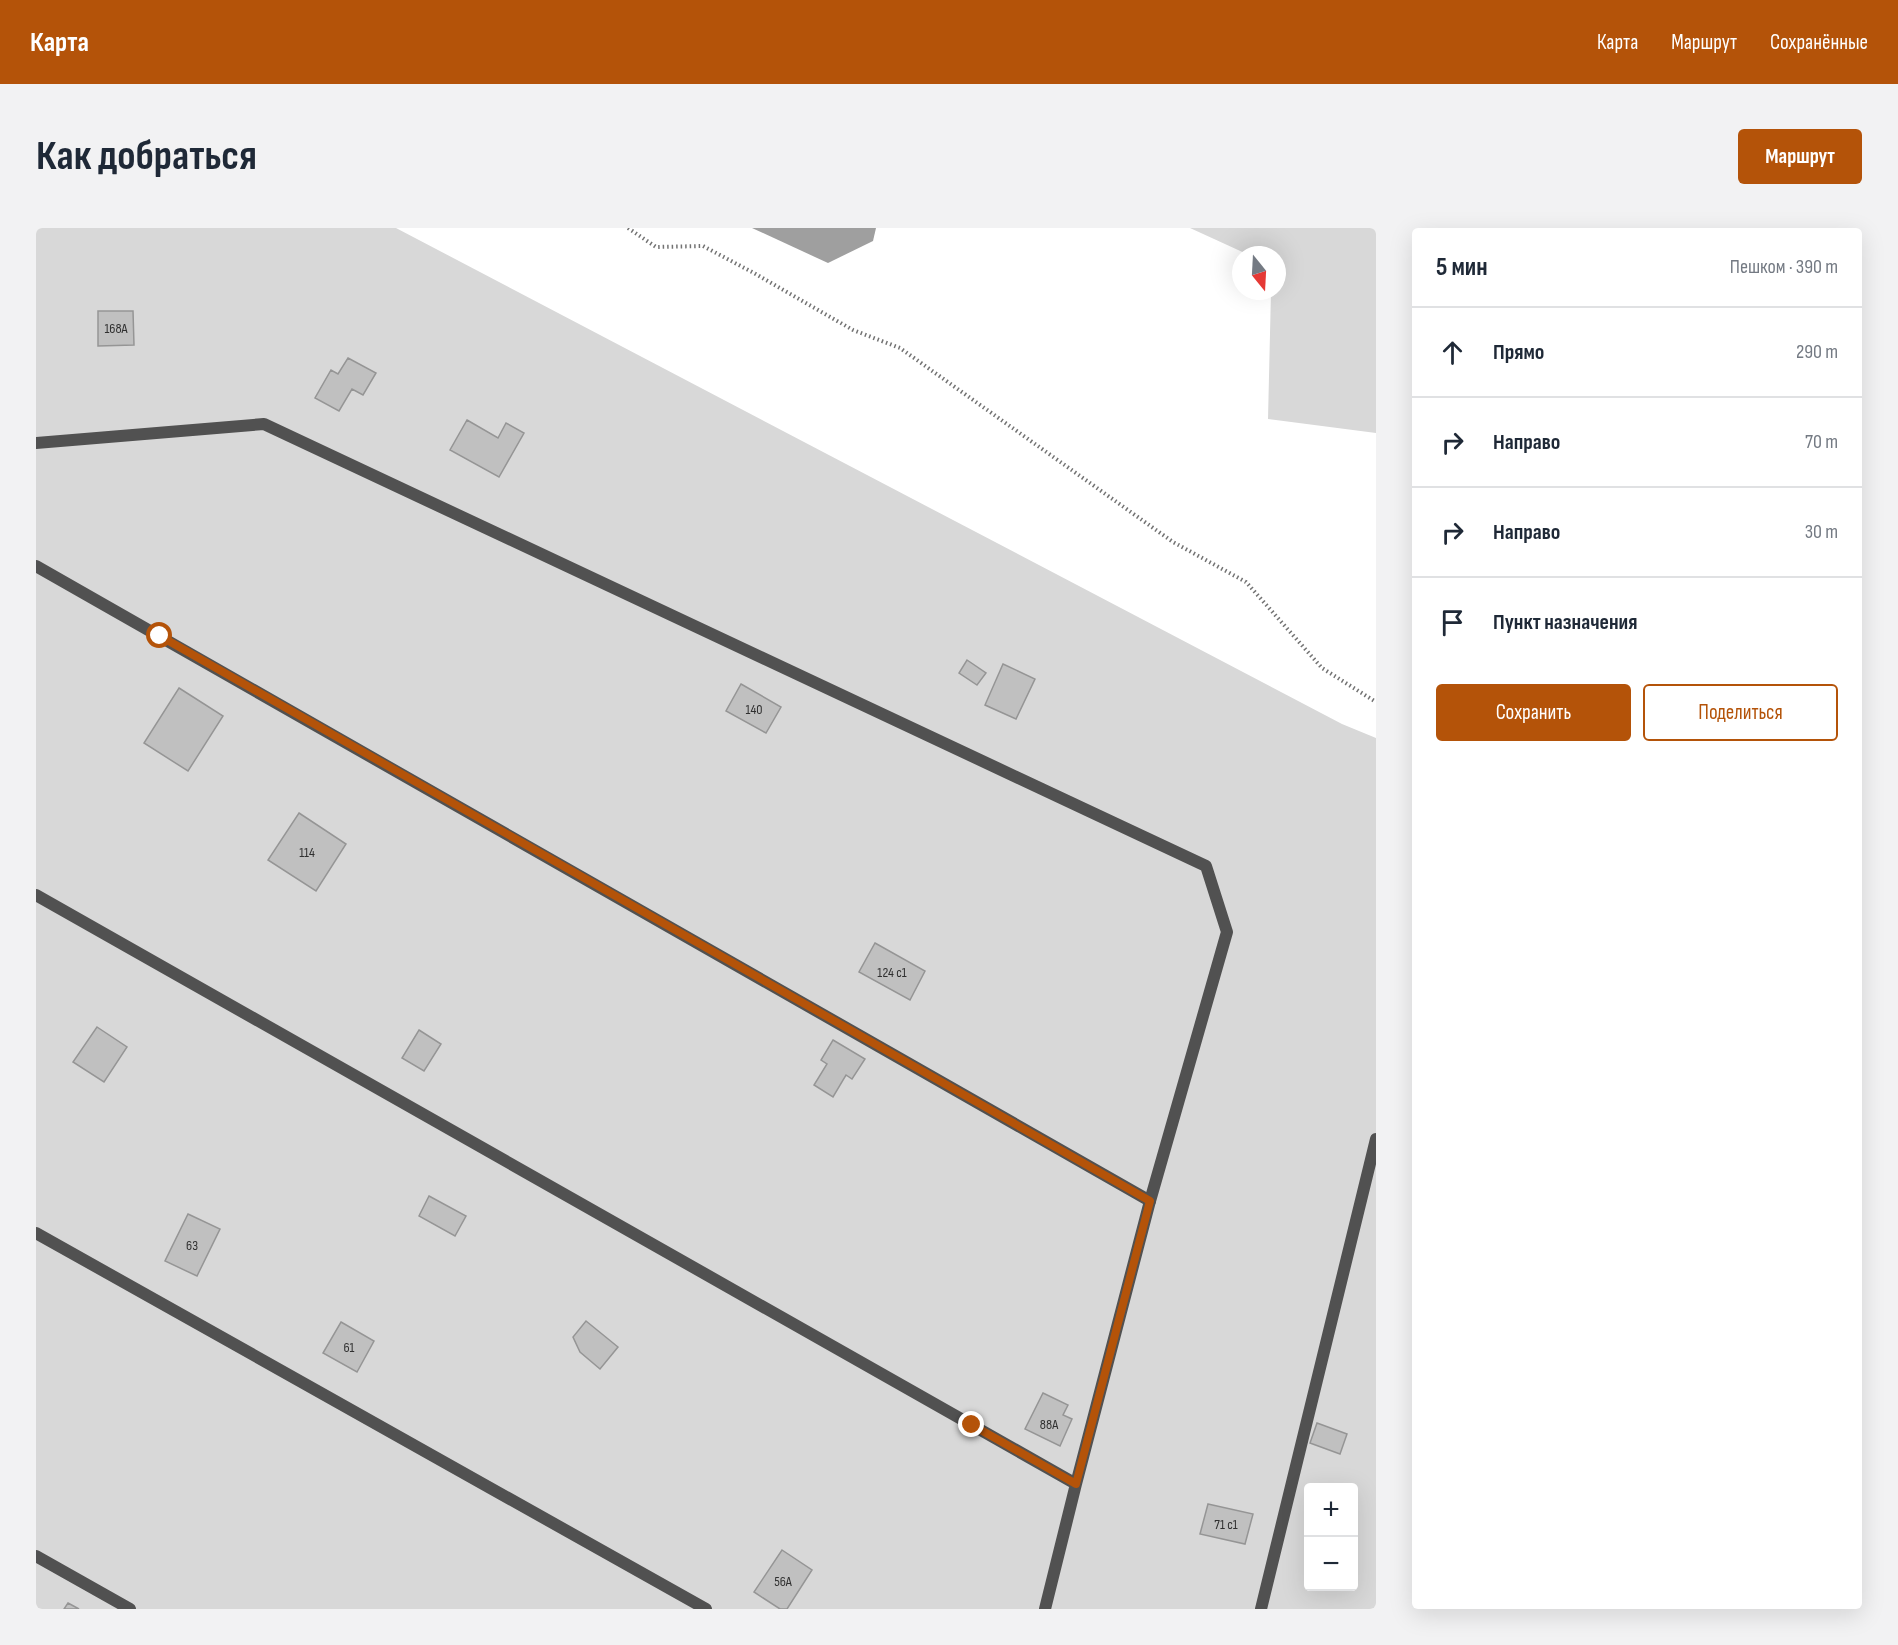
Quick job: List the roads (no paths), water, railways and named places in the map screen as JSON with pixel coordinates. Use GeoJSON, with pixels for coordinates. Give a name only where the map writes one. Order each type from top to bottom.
{"type":"FeatureCollection","features":[{"type":"Feature","properties":{"kind":"street"},"geometry":{"type":"LineString","coordinates":[[36,443],[264,424],[1206,866],[1227,932],[1150,1201],[1045,1609]]}},
{"type":"Feature","properties":{"kind":"street"},"geometry":{"type":"LineString","coordinates":[[36,566],[1150,1201]]}},
{"type":"Feature","properties":{"kind":"street"},"geometry":{"type":"LineString","coordinates":[[36,895],[1076,1484]]}},
{"type":"Feature","properties":{"kind":"street"},"geometry":{"type":"LineString","coordinates":[[1261,1609],[1376,1139]]}},
{"type":"Feature","properties":{"kind":"street"},"geometry":{"type":"LineString","coordinates":[[36,1233],[706,1609]]}},
{"type":"Feature","properties":{"kind":"street"},"geometry":{"type":"LineString","coordinates":[[36,1556],[130,1609]]}}]}
